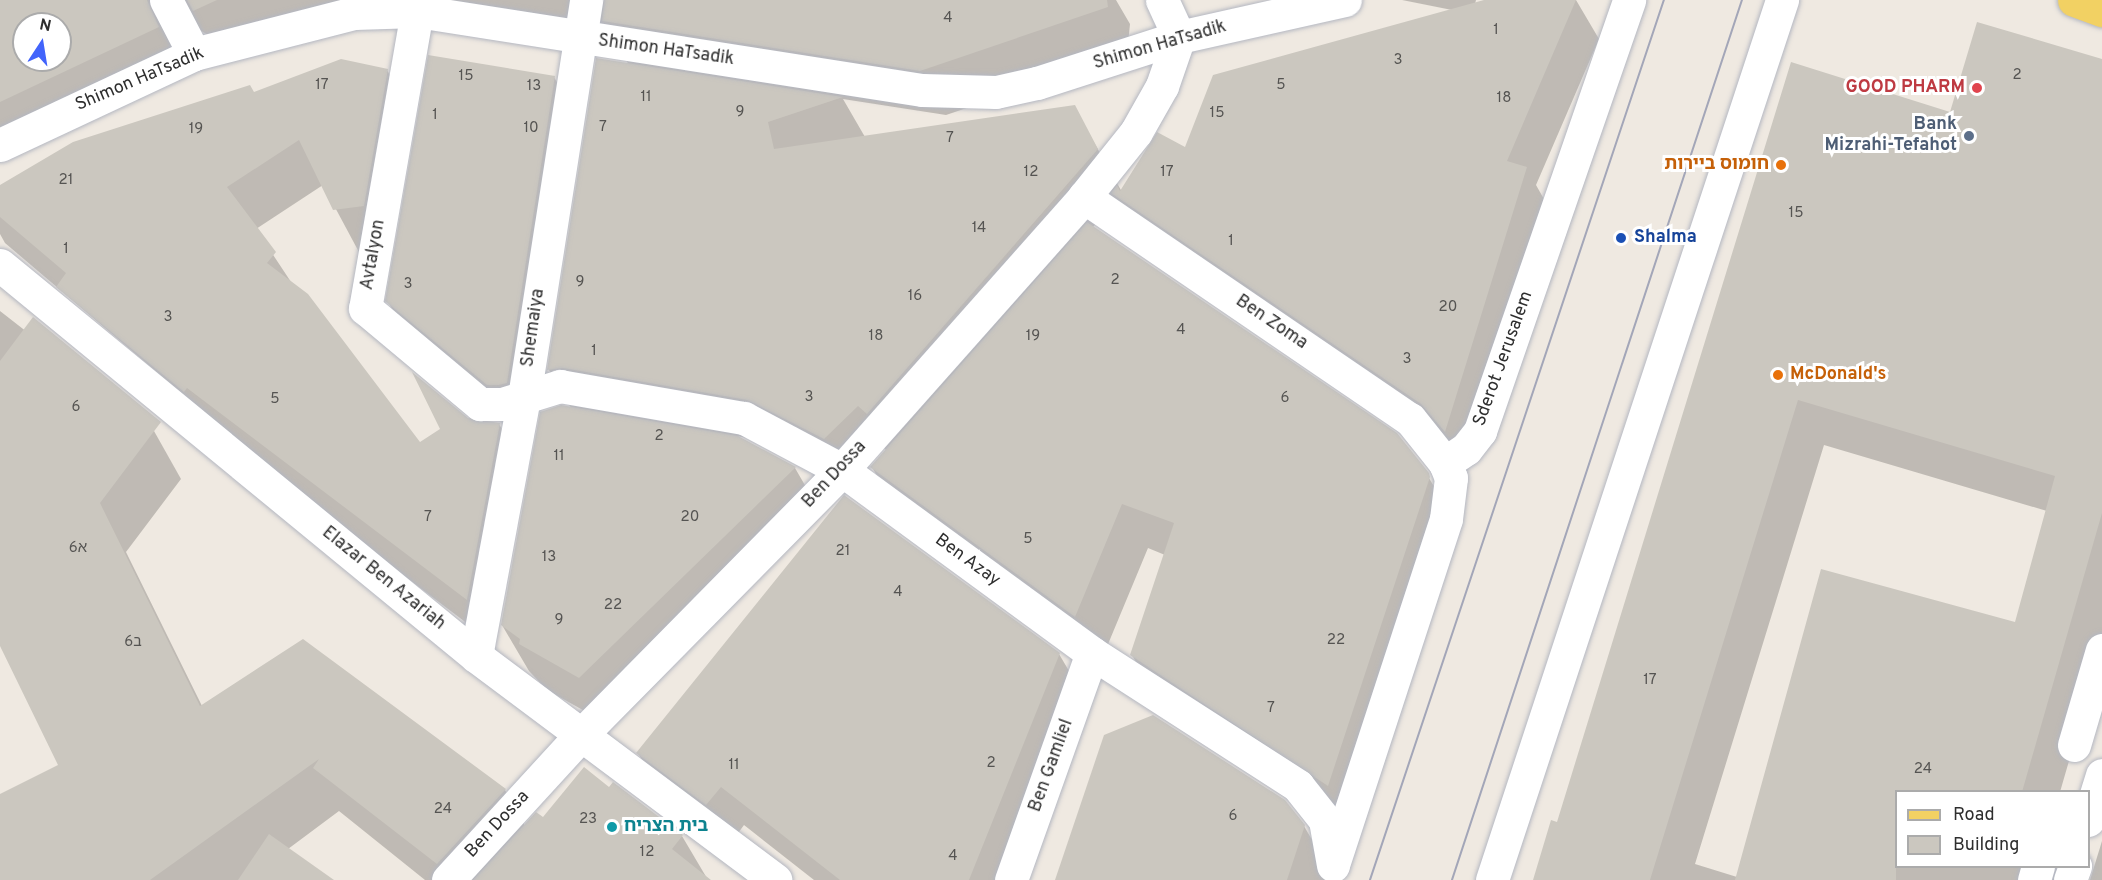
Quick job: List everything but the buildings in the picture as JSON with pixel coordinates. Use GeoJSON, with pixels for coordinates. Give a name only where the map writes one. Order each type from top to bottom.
{"type":"FeatureCollection","features":[{"type":"Feature","properties":{"kind":"main road"},"geometry":{"type":"LineString","coordinates":[[2074,0],[2102,10]]}},
{"type":"Feature","properties":{"kind":"street"},"geometry":{"type":"LineString","coordinates":[[166,0],[194,54]]}},
{"type":"Feature","properties":{"kind":"street","name":"Shemaiya"},"geometry":{"type":"LineString","coordinates":[[476,656],[524,397],[577,38],[585,0]]}},
{"type":"Feature","properties":{"kind":"street"},"geometry":{"type":"LineString","coordinates":[[1162,0],[1179,37]]}},
{"type":"Feature","properties":{"kind":"street","name":"Shimon HaTsadik"},"geometry":{"type":"LineString","coordinates":[[0,145],[194,54],[354,13],[417,11],[577,38],[964,93],[996,92],[1037,83],[1179,37],[1345,0]]}},
{"type":"Feature","properties":{"kind":"street","name":"Sderot Jerusalem"},"geometry":{"type":"LineString","coordinates":[[1445,462],[1466,449],[1480,431],[1629,0]]}},
{"type":"Feature","properties":{"kind":"street"},"geometry":{"type":"LineString","coordinates":[[1491,880],[1782,0]]}},
{"type":"Feature","properties":{"kind":"street","name":"Avtalyon"},"geometry":{"type":"LineString","coordinates":[[417,11],[365,308],[480,404],[502,404],[524,397]]}},
{"type":"Feature","properties":{"kind":"street","name":"Ben Dossa"},"geometry":{"type":"LineString","coordinates":[[448,880],[582,734],[842,470],[1084,197],[1136,132],[1162,86],[1179,37]]}},
{"type":"Feature","properties":{"kind":"street","name":"Ben Zoma"},"geometry":{"type":"LineString","coordinates":[[1084,197],[1410,419],[1445,462]]}},
{"type":"Feature","properties":{"kind":"street","name":"Elazar Ben Azariah"},"geometry":{"type":"LineString","coordinates":[[0,265],[476,656],[776,880]]}},
{"type":"Feature","properties":{"kind":"street","name":"Ben Azay"},"geometry":{"type":"LineString","coordinates":[[524,397],[560,386],[744,418],[842,470],[1092,653],[1298,786],[1325,820],[1330,872]]}},
{"type":"Feature","properties":{"kind":"street"},"geometry":{"type":"LineString","coordinates":[[1330,872],[1446,519],[1450,478],[1445,462]]}},
{"type":"Feature","properties":{"kind":"street"},"geometry":{"type":"LineString","coordinates":[[2074,745],[2096,695],[2102,650]]}},
{"type":"Feature","properties":{"kind":"street","name":"Ben Gamliel"},"geometry":{"type":"LineString","coordinates":[[1011,880],[1092,653]]}},
{"type":"Feature","properties":{"kind":"street"},"geometry":{"type":"LineString","coordinates":[[2090,814],[2102,775]]}},
{"type":"Feature","properties":{"kind":"tram line"},"geometry":{"type":"LineString","coordinates":[[1370,880],[1664,0]]}},
{"type":"Feature","properties":{"kind":"tram line"},"geometry":{"type":"LineString","coordinates":[[1452,880],[1742,0]]}},
{"type":"Feature","properties":{"kind":"place","name":"GOOD PHARM"},"geometry":{"type":"Point","coordinates":[1977,88]}},
{"type":"Feature","properties":{"kind":"place","name":"Bank Mizrahi-Tefahot"},"geometry":{"type":"Point","coordinates":[1969,136]}},
{"type":"Feature","properties":{"kind":"place","name":"חומוס ביירות"},"geometry":{"type":"Point","coordinates":[1781,165]}},
{"type":"Feature","properties":{"kind":"place","name":"Shalma"},"geometry":{"type":"Point","coordinates":[1621,238]}},
{"type":"Feature","properties":{"kind":"place","name":"McDonald's"},"geometry":{"type":"Point","coordinates":[1778,375]}},
{"type":"Feature","properties":{"kind":"place","name":"בית הצריח"},"geometry":{"type":"Point","coordinates":[612,827]}}]}
